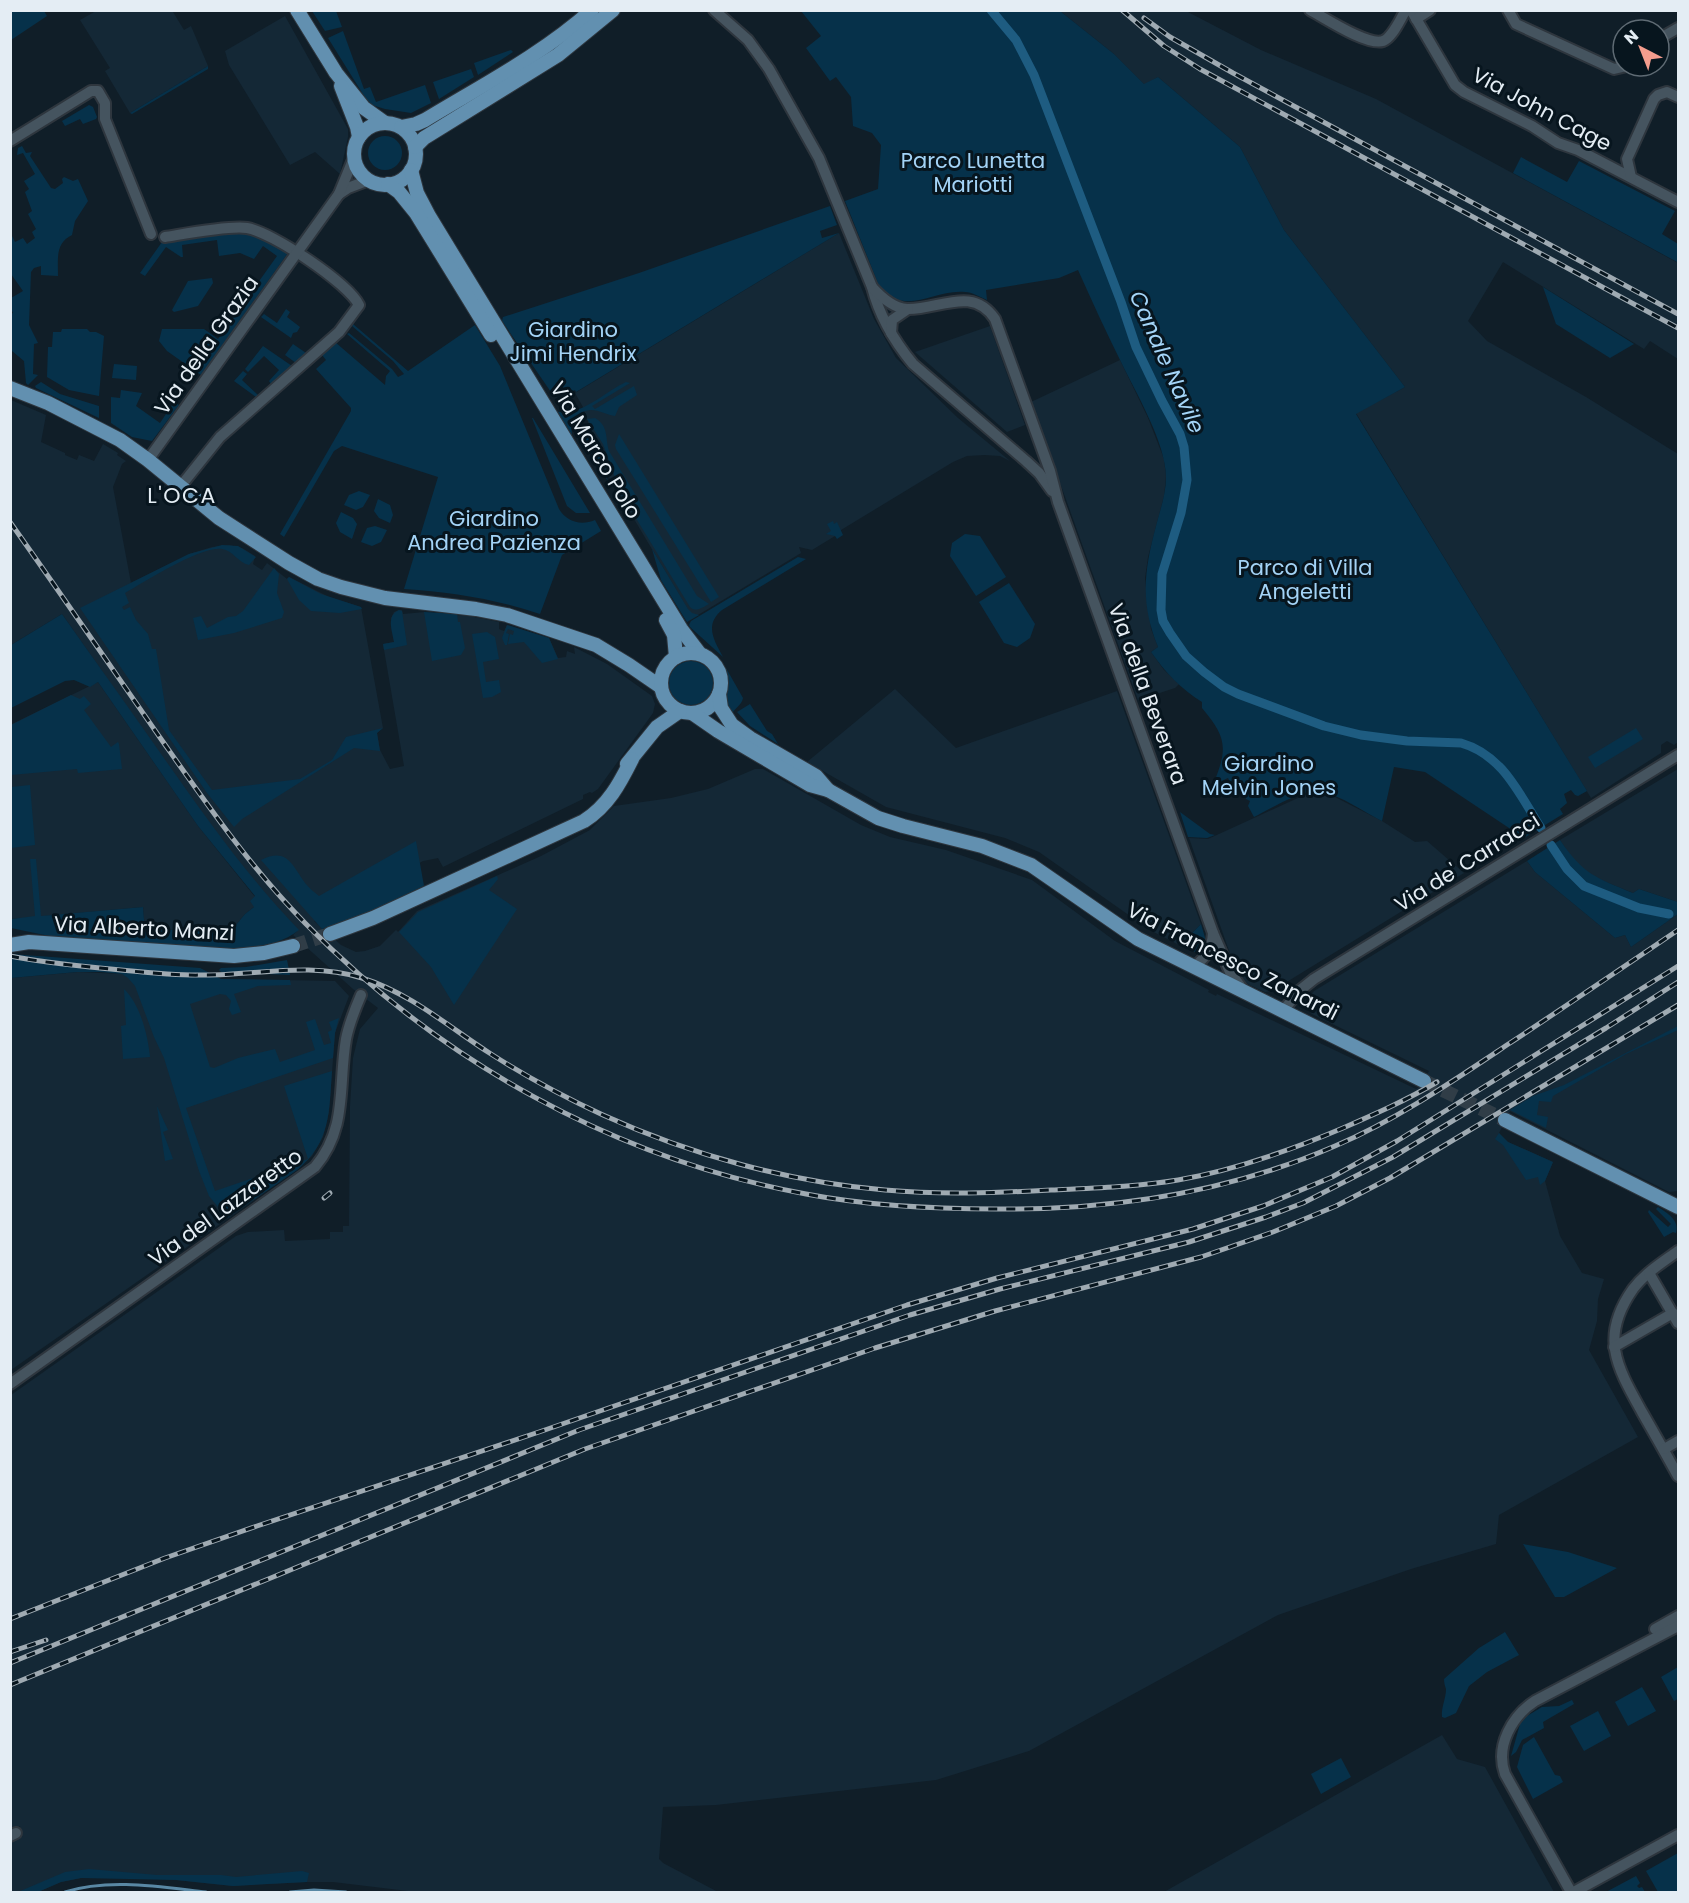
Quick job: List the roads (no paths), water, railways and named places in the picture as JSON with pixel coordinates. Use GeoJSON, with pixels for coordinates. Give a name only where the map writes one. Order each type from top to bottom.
{"type":"FeatureCollection","features":[{"type":"Feature","properties":{"kind":"main road"},"geometry":{"type":"LineString","coordinates":[[297,10],[336,73],[364,108],[386,123],[400,127],[410,135],[415,147],[415,160],[411,170],[402,179],[388,184],[369,180],[359,170],[355,155],[359,138],[357,127],[336,73]]}},
{"type":"Feature","properties":{"kind":"main road"},"geometry":{"type":"LineString","coordinates":[[400,127],[420,123],[557,39],[592,10]]}},
{"type":"Feature","properties":{"kind":"main road"},"geometry":{"type":"LineString","coordinates":[[415,147],[424,138],[558,55],[613,10]]}},
{"type":"Feature","properties":{"kind":"main road"},"geometry":{"type":"LineString","coordinates":[[359,138],[370,127],[386,123]]}},
{"type":"Feature","properties":{"kind":"main road","name":"Via Marco Polo"},"geometry":{"type":"LineString","coordinates":[[411,170],[417,193],[429,216],[681,629],[700,654]]}},
{"type":"Feature","properties":{"kind":"main road","name":"Via Marco Polo"},"geometry":{"type":"LineString","coordinates":[[388,184],[402,195],[421,221],[673,632],[671,661]]}},
{"type":"Feature","properties":{"kind":"main road"},"geometry":{"type":"LineString","coordinates":[[10,388],[35,397],[113,436],[148,460],[231,526],[325,582],[393,600],[476,609],[507,615],[591,644],[629,665],[663,691],[670,704],[686,712]]}},
{"type":"Feature","properties":{"kind":"main road"},"geometry":{"type":"LineString","coordinates":[[330,934],[364,922],[567,829],[591,809],[651,734],[666,720],[686,712],[701,711],[709,706],[719,694],[721,685],[719,672],[715,664],[700,654],[685,653],[650,669],[629,665]]}},
{"type":"Feature","properties":{"kind":"main road"},"geometry":{"type":"LineString","coordinates":[[651,734],[663,691],[662,675],[671,661]]}},
{"type":"Feature","properties":{"kind":"main road","name":"Via Francesco Zanardi"},"geometry":{"type":"LineString","coordinates":[[719,694],[721,708],[732,725],[816,777],[828,790]]}},
{"type":"Feature","properties":{"kind":"main road","name":"Via Francesco Zanardi"},"geometry":{"type":"LineString","coordinates":[[686,712],[775,766],[810,785],[828,790],[878,818],[982,846],[1031,865],[1124,930],[1424,1081]]}},
{"type":"Feature","properties":{"kind":"main road","name":"Via Alberto Manzi"},"geometry":{"type":"LineString","coordinates":[[10,936],[29,942]]}},
{"type":"Feature","properties":{"kind":"main road","name":"Via Alberto Manzi"},"geometry":{"type":"LineString","coordinates":[[10,945],[29,942],[234,956],[264,953],[293,946]]}},
{"type":"Feature","properties":{"kind":"main road"},"geometry":{"type":"LineString","coordinates":[[1505,1120],[1678,1207]]}},
{"type":"Feature","properties":{"kind":"main road"},"geometry":{"type":"LineString","coordinates":[[1656,1196],[1678,1198]]}},
{"type":"Feature","properties":{"kind":"street","name":"Via della Beverara"},"geometry":{"type":"LineString","coordinates":[[714,10],[748,40],[770,69],[822,165],[872,287],[875,300],[891,333],[913,364],[1039,473],[1058,502]]}},
{"type":"Feature","properties":{"kind":"street"},"geometry":{"type":"LineString","coordinates":[[1310,10],[1367,40],[1382,41],[1388,37],[1406,10]]}},
{"type":"Feature","properties":{"kind":"street"},"geometry":{"type":"LineString","coordinates":[[1414,15],[1430,10]]}},
{"type":"Feature","properties":{"kind":"street"},"geometry":{"type":"LineString","coordinates":[[1508,10],[1516,24],[1611,68]]}},
{"type":"Feature","properties":{"kind":"street","name":"Via John Cage"},"geometry":{"type":"LineString","coordinates":[[1414,15],[1455,85],[1464,92],[1526,123],[1558,143],[1578,150],[1678,202]]}},
{"type":"Feature","properties":{"kind":"street"},"geometry":{"type":"LineString","coordinates":[[10,141],[92,91],[98,91],[105,103],[105,119],[151,234]]}},
{"type":"Feature","properties":{"kind":"street"},"geometry":{"type":"LineString","coordinates":[[1631,177],[1627,159],[1654,99],[1666,92],[1678,97]]}},
{"type":"Feature","properties":{"kind":"street","name":"Via della Grazia"},"geometry":{"type":"LineString","coordinates":[[148,460],[339,194],[355,155]]}},
{"type":"Feature","properties":{"kind":"street","name":"Via della Grazia"},"geometry":{"type":"LineString","coordinates":[[339,194],[354,185],[369,180]]}},
{"type":"Feature","properties":{"kind":"street"},"geometry":{"type":"LineString","coordinates":[[165,237],[245,227],[257,231],[296,252],[347,289],[358,302],[359,307],[339,332],[220,437],[180,487]]}},
{"type":"Feature","properties":{"kind":"street"},"geometry":{"type":"LineString","coordinates":[[872,287],[892,304],[908,309]]}},
{"type":"Feature","properties":{"kind":"street","name":"Via della Beverara"},"geometry":{"type":"LineString","coordinates":[[908,309],[969,301],[984,307],[995,319],[1058,502],[1213,933],[1230,972],[1245,992]]}},
{"type":"Feature","properties":{"kind":"street"},"geometry":{"type":"LineString","coordinates":[[891,333],[892,320],[908,309]]}},
{"type":"Feature","properties":{"kind":"street"},"geometry":{"type":"LineString","coordinates":[[1017,454],[1031,452],[1036,448],[1038,441]]}},
{"type":"Feature","properties":{"kind":"street","name":"Via de' Carracci"},"geometry":{"type":"LineString","coordinates":[[1282,1011],[1314,979],[1678,755]]}},
{"type":"Feature","properties":{"kind":"street"},"geometry":{"type":"LineString","coordinates":[[1194,967],[1209,952],[1213,933]]}},
{"type":"Feature","properties":{"kind":"street","name":"Via del Lazzaretto"},"geometry":{"type":"LineString","coordinates":[[10,1384],[315,1167],[336,1132],[346,1039],[361,995]]}},
{"type":"Feature","properties":{"kind":"street"},"geometry":{"type":"LineString","coordinates":[[1678,1251],[1649,1273],[1634,1289],[1626,1301],[1615,1332],[1614,1347],[1620,1374],[1678,1476]]}},
{"type":"Feature","properties":{"kind":"street"},"geometry":{"type":"LineString","coordinates":[[1665,1261],[1678,1257]]}},
{"type":"Feature","properties":{"kind":"street"},"geometry":{"type":"LineString","coordinates":[[1614,1347],[1676,1318],[1649,1273]]}},
{"type":"Feature","properties":{"kind":"street"},"geometry":{"type":"LineString","coordinates":[[1664,1449],[1678,1441]]}},
{"type":"Feature","properties":{"kind":"street"},"geometry":{"type":"LineString","coordinates":[[1678,1616],[1521,1703],[1510,1714],[1503,1726],[1496,1751],[1496,1766],[1501,1777],[1572,1893],[1678,1835]]}},
{"type":"Feature","properties":{"kind":"street"},"geometry":{"type":"LineString","coordinates":[[1529,1821],[1502,1765],[1510,1726],[1519,1713],[1555,1690],[1678,1626]]}},
{"type":"Feature","properties":{"kind":"waterway","name":"Canale Navile"},"geometry":{"type":"LineString","coordinates":[[991,10],[1016,40],[1034,75],[1136,347],[1180,434],[1184,447],[1187,480],[1181,513],[1162,574],[1161,610],[1163,621],[1170,633],[1186,656],[1224,687],[1238,694],[1324,726],[1361,735],[1407,741],[1461,743],[1476,749],[1499,766],[1517,789],[1541,828]]}},
{"type":"Feature","properties":{"kind":"waterway","name":"Canale Navile"},"geometry":{"type":"LineString","coordinates":[[1551,845],[1567,869],[1584,886],[1639,908],[1669,914]]}},
{"type":"Feature","properties":{"kind":"waterway"},"geometry":{"type":"LineString","coordinates":[[65,1892],[99,1885],[153,1886],[206,1892]]}},
{"type":"Feature","properties":{"kind":"waterway"},"geometry":{"type":"LineString","coordinates":[[290,1892],[314,1890],[346,1892]]}},
{"type":"Feature","properties":{"kind":"tunnel"},"geometry":{"type":"LineString","coordinates":[[293,946],[330,934]]}},
{"type":"Feature","properties":{"kind":"tunnel"},"geometry":{"type":"LineString","coordinates":[[1424,1081],[1505,1120]]}},
{"type":"Feature","properties":{"kind":"railway"},"geometry":{"type":"LineString","coordinates":[[1122,10],[1164,46],[1200,69],[1678,328]]}},
{"type":"Feature","properties":{"kind":"railway"},"geometry":{"type":"LineString","coordinates":[[1144,18],[1170,37],[1233,73],[1678,314]]}},
{"type":"Feature","properties":{"kind":"railway"},"geometry":{"type":"LineString","coordinates":[[10,522],[229,834],[285,902],[357,973],[413,1019],[472,1060],[534,1097],[599,1129],[666,1156],[735,1178],[806,1194],[854,1201],[974,1209],[1042,1209],[1085,1206],[1170,1196],[1212,1187],[1294,1162],[1381,1124],[1425,1099],[1678,930]]}},
{"type":"Feature","properties":{"kind":"railway"},"geometry":{"type":"LineString","coordinates":[[10,956],[166,974],[303,970],[342,973],[362,978],[380,984],[413,1002],[518,1071],[588,1108],[636,1129],[706,1154],[777,1173],[813,1181],[906,1192],[1009,1192],[1114,1187],[1199,1176],[1262,1159],[1343,1128],[1437,1082]]}},
{"type":"Feature","properties":{"kind":"railway"},"geometry":{"type":"LineString","coordinates":[[10,1619],[165,1558],[907,1305],[997,1278],[1193,1229],[1263,1206],[1332,1177],[1397,1141],[1678,966]]}},
{"type":"Feature","properties":{"kind":"railway"},"geometry":{"type":"LineString","coordinates":[[10,1663],[579,1430],[910,1315],[1000,1289],[1189,1242],[1303,1203],[1393,1157],[1678,982]]}},
{"type":"Feature","properties":{"kind":"railway"},"geometry":{"type":"LineString","coordinates":[[10,1685],[585,1449],[875,1348],[995,1311],[1201,1257],[1273,1232],[1336,1206],[1390,1178],[1678,1005]]}},
{"type":"Feature","properties":{"kind":"railway"},"geometry":{"type":"LineString","coordinates":[[324,1198],[330,1193]]}},
{"type":"Feature","properties":{"kind":"railway"},"geometry":{"type":"LineString","coordinates":[[10,1652],[46,1640]]}},
{"type":"Feature","properties":{"kind":"district","name":"L'OCA"},"geometry":{"type":"Point","coordinates":[182,495]}},
{"type":"Feature","properties":{"kind":"park label","name":"Parco Lunetta Mariotti"},"geometry":{"type":"Point","coordinates":[973,172]}},
{"type":"Feature","properties":{"kind":"park label","name":"Giardino Jimi Hendrix"},"geometry":{"type":"Point","coordinates":[573,341]}},
{"type":"Feature","properties":{"kind":"park label","name":"Giardino Andrea Pazienza"},"geometry":{"type":"Point","coordinates":[494,530]}},
{"type":"Feature","properties":{"kind":"park label","name":"Parco di Villa Angeletti"},"geometry":{"type":"Point","coordinates":[1305,579]}},
{"type":"Feature","properties":{"kind":"park label","name":"Giardino Melvin Jones"},"geometry":{"type":"Point","coordinates":[1269,775]}}]}
